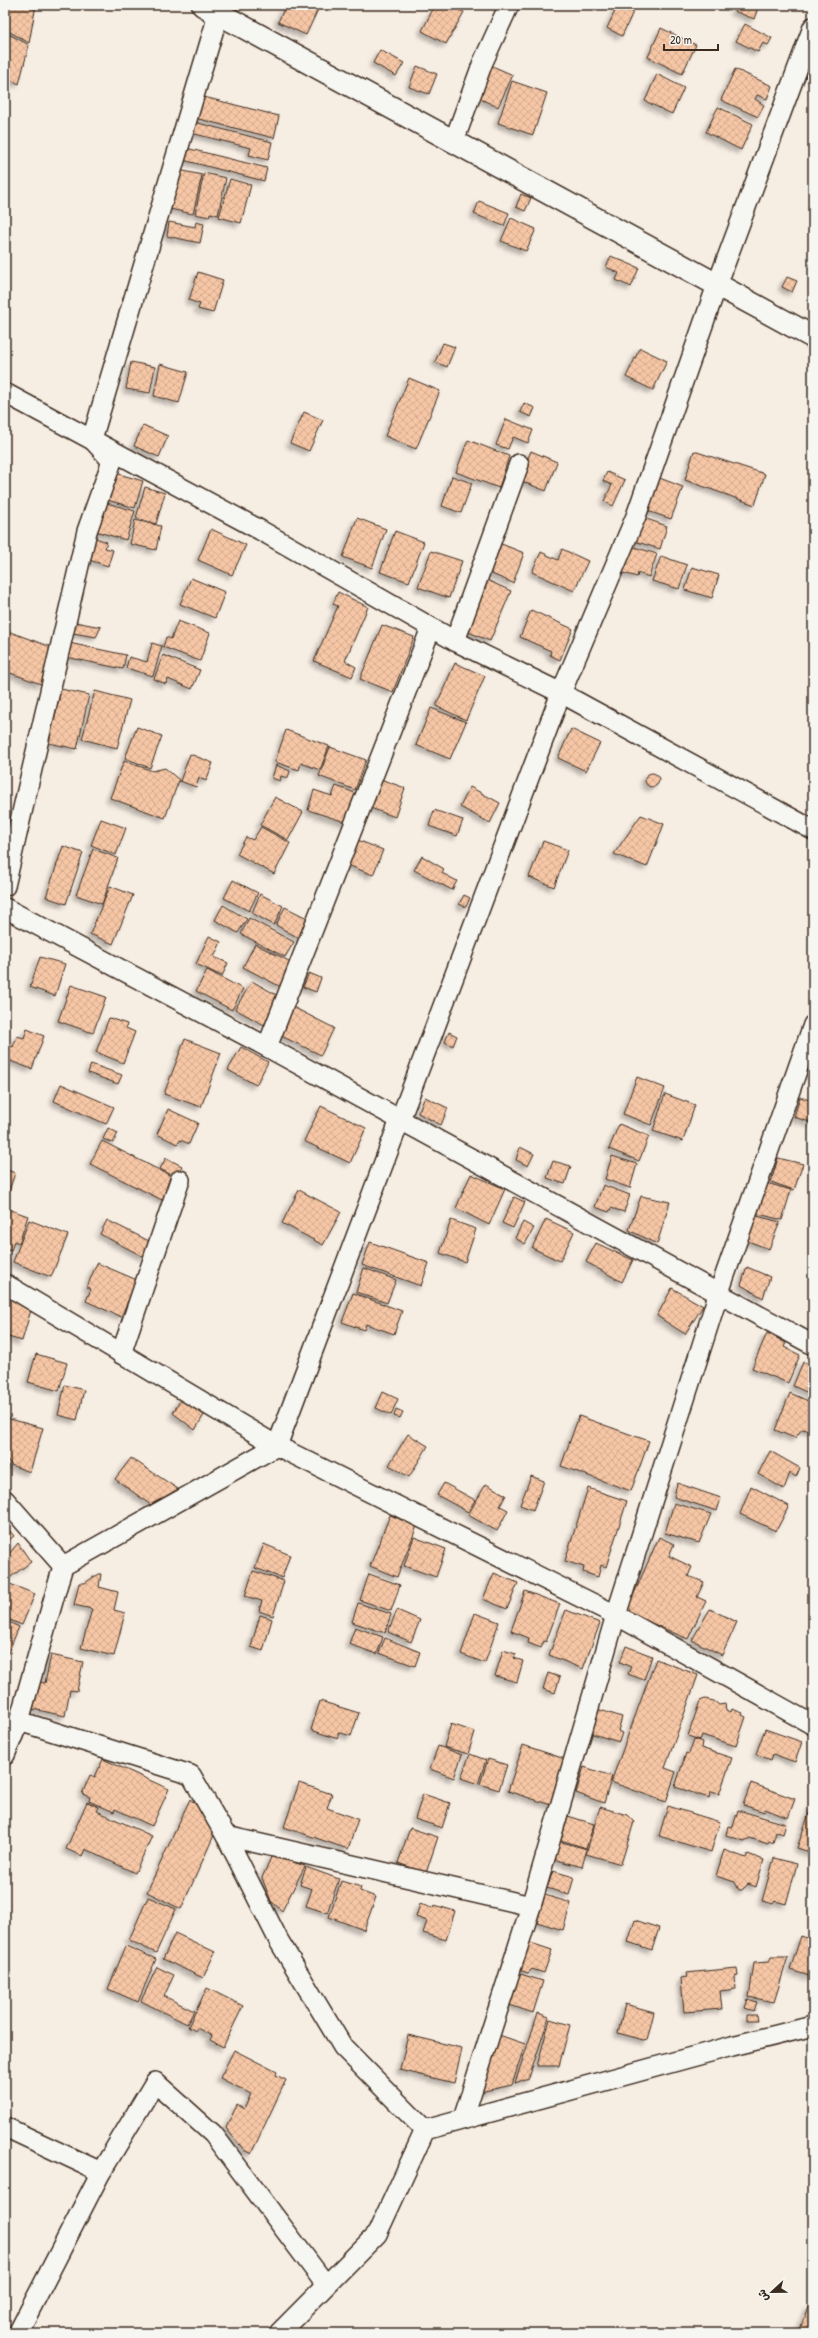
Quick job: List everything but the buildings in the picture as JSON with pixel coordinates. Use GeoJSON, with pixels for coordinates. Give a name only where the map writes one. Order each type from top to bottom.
{"type":"FeatureCollection","features":[{"type":"Feature","properties":{"kind":"main road"},"geometry":{"type":"LineString","coordinates":[[208,6],[813,337]]}},
{"type":"Feature","properties":{"kind":"street"},"geometry":{"type":"LineString","coordinates":[[454,141],[483,62],[509,5]]}},
{"type":"Feature","properties":{"kind":"street"},"geometry":{"type":"LineString","coordinates":[[92,439],[216,22],[208,6]]}},
{"type":"Feature","properties":{"kind":"street"},"geometry":{"type":"LineString","coordinates":[[5,1755],[19,1721],[63,1566],[277,1446],[561,694],[636,516],[717,285],[813,27]]}},
{"type":"Feature","properties":{"kind":"street"},"geometry":{"type":"LineString","coordinates":[[5,393],[260,530],[455,641],[561,694],[813,830]]}},
{"type":"Feature","properties":{"kind":"street"},"geometry":{"type":"LineString","coordinates":[[5,886],[87,531],[112,461],[92,439]]}},
{"type":"Feature","properties":{"kind":"street"},"geometry":{"type":"LineString","coordinates":[[455,641],[519,464]]}},
{"type":"Feature","properties":{"kind":"street"},"geometry":{"type":"LineString","coordinates":[[267,1047],[431,628]]}},
{"type":"Feature","properties":{"kind":"street"},"geometry":{"type":"LineString","coordinates":[[5,908],[267,1047],[718,1295],[813,1345]]}},
{"type":"Feature","properties":{"kind":"street"},"geometry":{"type":"LineString","coordinates":[[463,2120],[531,1906],[616,1615],[718,1295],[813,1025]]}},
{"type":"Feature","properties":{"kind":"street"},"geometry":{"type":"LineString","coordinates":[[121,1354],[180,1180]]}},
{"type":"Feature","properties":{"kind":"street"},"geometry":{"type":"LineString","coordinates":[[5,1284],[277,1446],[616,1615],[813,1725]]}},
{"type":"Feature","properties":{"kind":"street"},"geometry":{"type":"LineString","coordinates":[[5,1500],[63,1566]]}},
{"type":"Feature","properties":{"kind":"street"},"geometry":{"type":"LineString","coordinates":[[19,1721],[191,1775],[226,1836],[279,1941],[343,2047],[425,2130]]}},
{"type":"Feature","properties":{"kind":"street"},"geometry":{"type":"LineString","coordinates":[[226,1836],[531,1906]]}},
{"type":"Feature","properties":{"kind":"street"},"geometry":{"type":"LineString","coordinates":[[425,2130],[732,2046],[813,2026]]}},
{"type":"Feature","properties":{"kind":"street"},"geometry":{"type":"LineString","coordinates":[[18,2333],[101,2172],[155,2082],[213,2134],[326,2285]]}},
{"type":"Feature","properties":{"kind":"street"},"geometry":{"type":"LineString","coordinates":[[5,2127],[101,2172]]}},
{"type":"Feature","properties":{"kind":"street"},"geometry":{"type":"LineString","coordinates":[[279,2333],[377,2234],[425,2130]]}}]}
